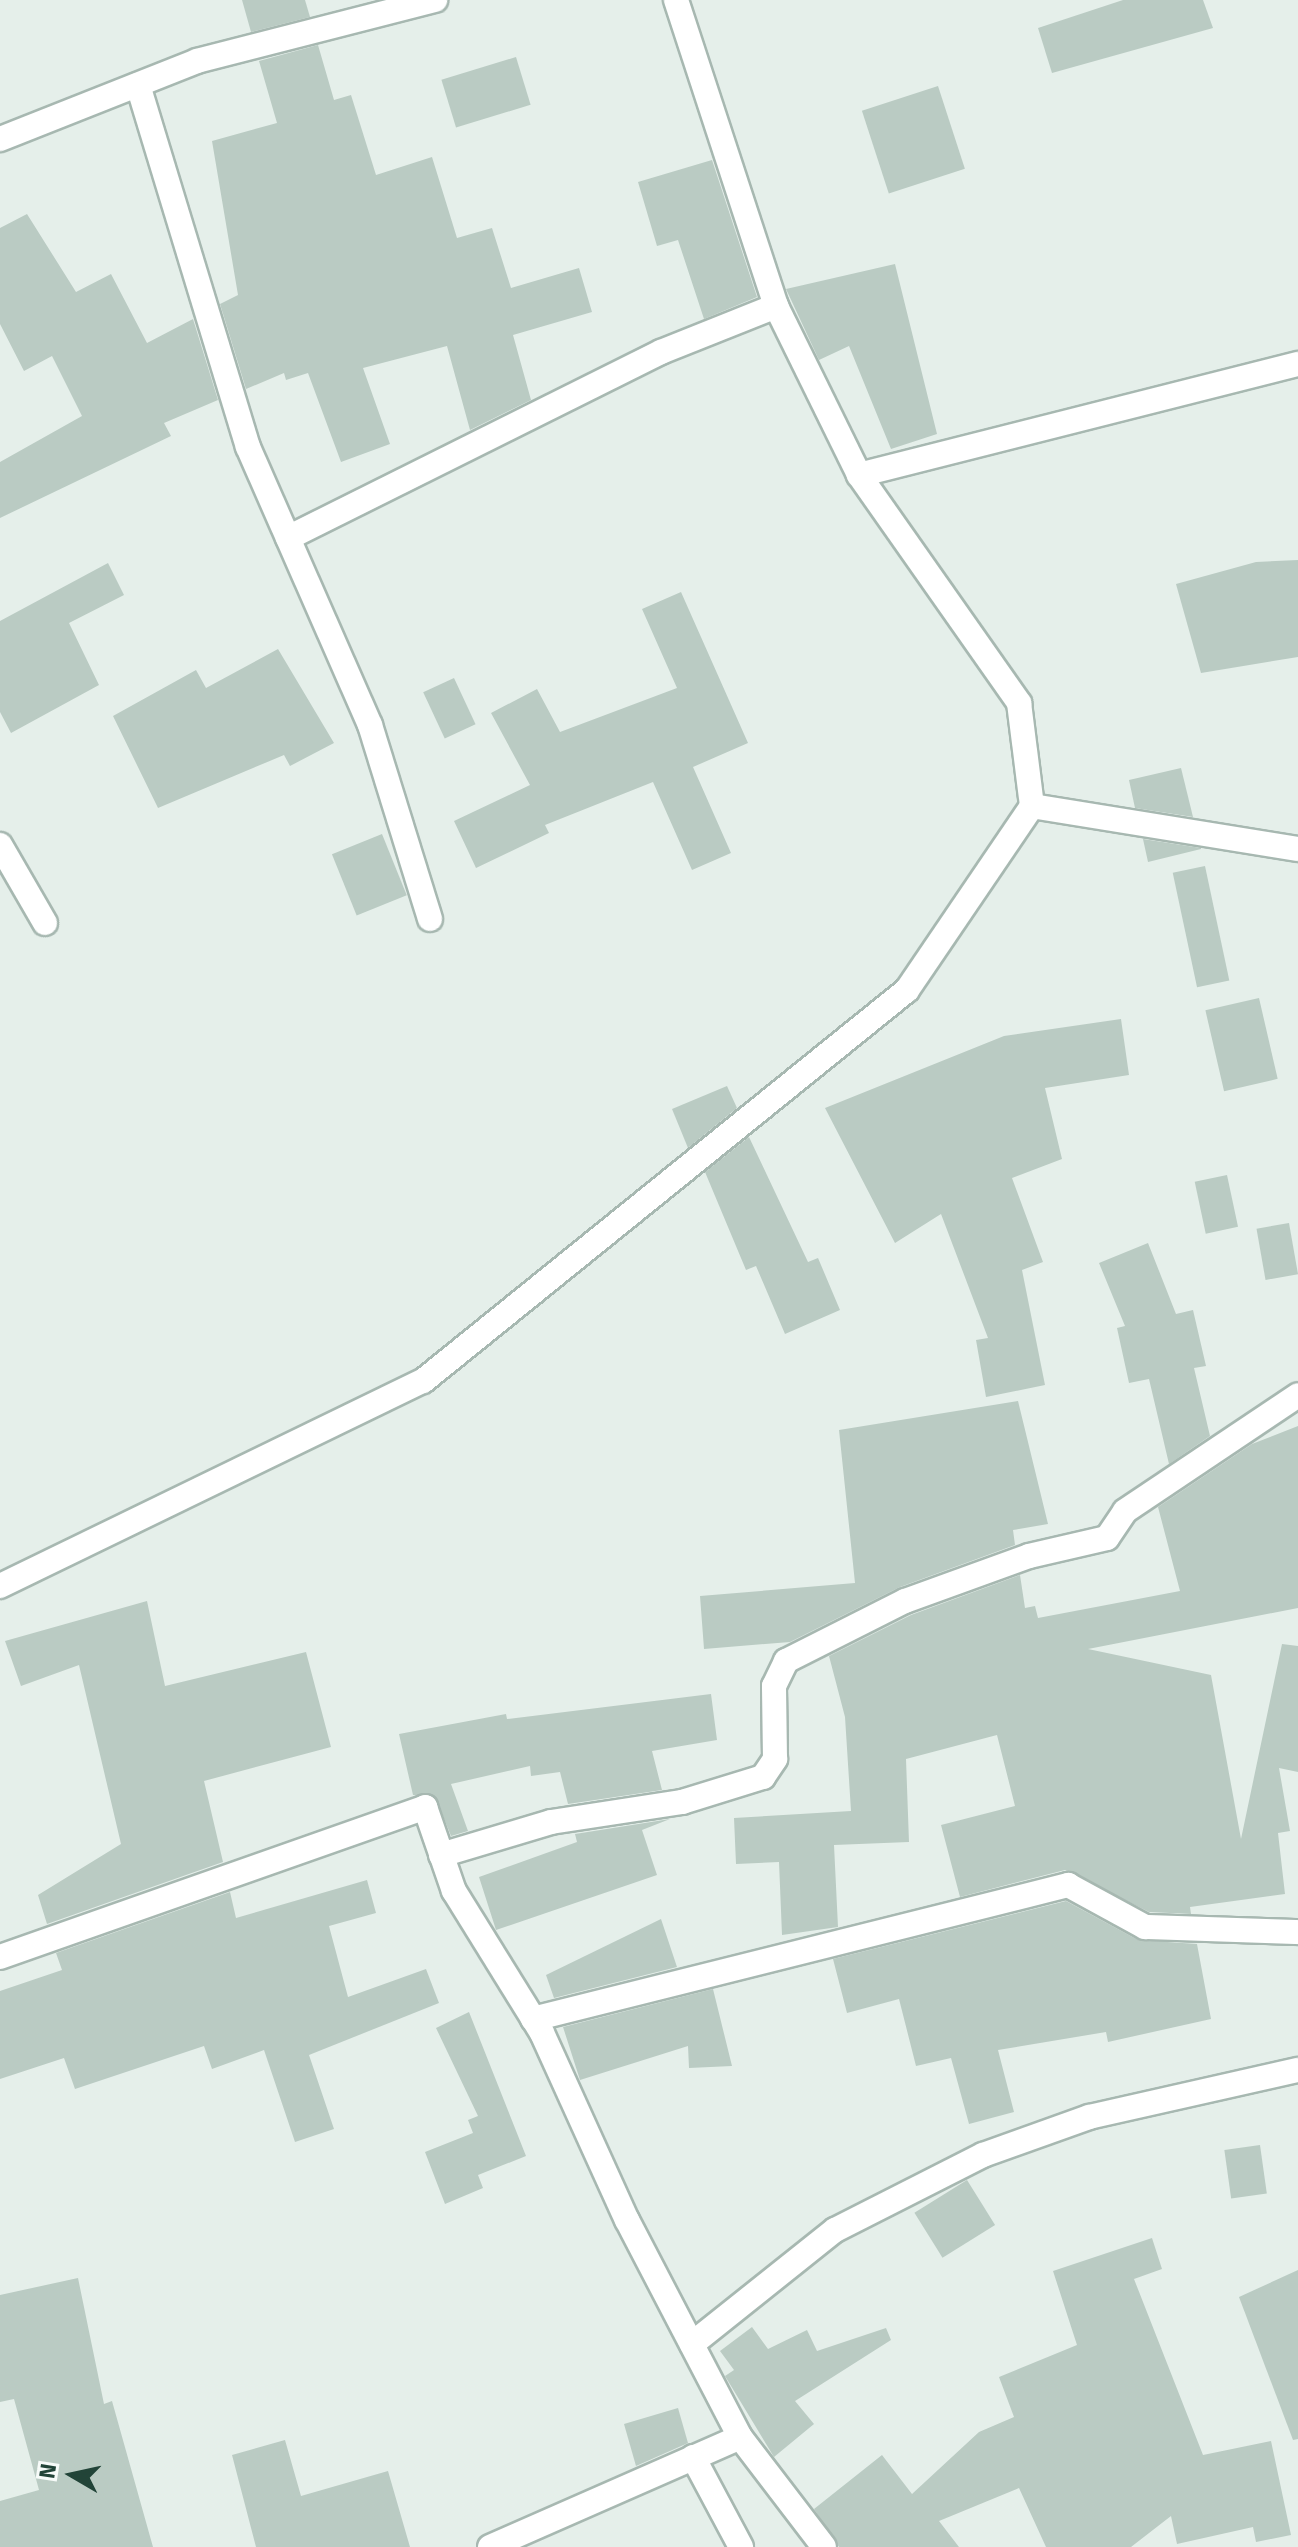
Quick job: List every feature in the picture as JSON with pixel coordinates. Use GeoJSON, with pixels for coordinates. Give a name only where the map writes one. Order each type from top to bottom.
{"type":"FeatureCollection","features":[{"type":"Feature","properties":{"kind":"street"},"geometry":{"type":"LineString","coordinates":[[0,139],[197,61],[435,0]]}},
{"type":"Feature","properties":{"kind":"street"},"geometry":{"type":"LineString","coordinates":[[0,1586],[423,1381],[907,990],[1032,806],[1019,703],[859,475],[776,306],[676,0]]}},
{"type":"Feature","properties":{"kind":"street"},"geometry":{"type":"LineString","coordinates":[[138,85],[248,447],[370,725],[430,919]]}},
{"type":"Feature","properties":{"kind":"street"},"geometry":{"type":"LineString","coordinates":[[288,538],[661,352],[776,306]]}},
{"type":"Feature","properties":{"kind":"street"},"geometry":{"type":"LineString","coordinates":[[859,475],[1298,364]]}},
{"type":"Feature","properties":{"kind":"street"},"geometry":{"type":"LineString","coordinates":[[1032,806],[1298,849]]}},
{"type":"Feature","properties":{"kind":"street"},"geometry":{"type":"LineString","coordinates":[[0,845],[45,923]]}},
{"type":"Feature","properties":{"kind":"street"},"geometry":{"type":"LineString","coordinates":[[441,1855],[551,1822],[682,1802],[763,1777],[775,1759],[774,1686],[786,1661],[905,1601],[1029,1556],[1107,1538],[1125,1511],[1298,1395]]}},
{"type":"Feature","properties":{"kind":"street"},"geometry":{"type":"LineString","coordinates":[[0,1957],[425,1807],[454,1891],[533,2019],[740,2437],[824,2547]]}},
{"type":"Feature","properties":{"kind":"street"},"geometry":{"type":"LineString","coordinates":[[533,2019],[1068,1885],[1145,1927],[1298,1932]]}},
{"type":"Feature","properties":{"kind":"street"},"geometry":{"type":"LineString","coordinates":[[692,2344],[835,2230],[983,2155],[1089,2117],[1298,2070]]}},
{"type":"Feature","properties":{"kind":"street"},"geometry":{"type":"LineString","coordinates":[[490,2547],[740,2437]]}},
{"type":"Feature","properties":{"kind":"street"},"geometry":{"type":"LineString","coordinates":[[693,2457],[741,2547]]}},
{"type":"Feature","properties":{"kind":"building"},"geometry":{"type":"Polygon","coordinates":[[[242,0],[305,0],[310,17],[251,32],[242,0]]]}},
{"type":"Feature","properties":{"kind":"building"},"geometry":{"type":"Polygon","coordinates":[[[1123,0],[1203,0],[1213,28],[1052,73],[1038,28],[1123,0]]]}},
{"type":"Feature","properties":{"kind":"building"},"geometry":{"type":"Polygon","coordinates":[[[318,45],[334,100],[351,95],[376,175],[432,157],[457,238],[492,228],[511,288],[579,268],[592,312],[513,335],[531,400],[470,430],[447,346],[363,368],[390,444],[341,462],[308,373],[286,380],[284,373],[246,389],[220,304],[238,295],[212,141],[277,123],[259,61],[318,45]]]}},
{"type":"Feature","properties":{"kind":"building"},"geometry":{"type":"Polygon","coordinates":[[[516,57],[531,105],[456,128],[441,80],[516,57]]]}},
{"type":"Feature","properties":{"kind":"building"},"geometry":{"type":"Polygon","coordinates":[[[938,86],[965,169],[889,193],[862,111],[938,86]]]}},
{"type":"Feature","properties":{"kind":"building"},"geometry":{"type":"Polygon","coordinates":[[[712,160],[757,297],[704,319],[678,240],[657,246],[638,182],[712,160]]]}},
{"type":"Feature","properties":{"kind":"building"},"geometry":{"type":"Polygon","coordinates":[[[27,214],[76,292],[111,274],[147,343],[193,319],[218,400],[164,423],[171,436],[0,518],[0,462],[82,416],[52,356],[24,371],[0,324],[0,228],[27,214]]]}},
{"type":"Feature","properties":{"kind":"building"},"geometry":{"type":"Polygon","coordinates":[[[895,264],[937,434],[891,449],[849,346],[819,360],[786,289],[895,264]]]}},
{"type":"Feature","properties":{"kind":"building"},"geometry":{"type":"Polygon","coordinates":[[[1298,560],[1298,657],[1201,673],[1176,584],[1256,562],[1298,560]]]}},
{"type":"Feature","properties":{"kind":"building"},"geometry":{"type":"Polygon","coordinates":[[[108,563],[124,595],[69,623],[99,685],[11,733],[0,712],[0,621],[108,563]]]}},
{"type":"Feature","properties":{"kind":"building"},"geometry":{"type":"Polygon","coordinates":[[[681,592],[748,743],[693,767],[731,853],[692,870],[653,782],[545,825],[549,833],[476,868],[454,821],[530,785],[491,713],[537,689],[560,732],[677,688],[642,609],[681,592]]]}},
{"type":"Feature","properties":{"kind":"building"},"geometry":{"type":"Polygon","coordinates":[[[278,649],[334,743],[290,766],[284,755],[158,808],[113,716],[196,670],[206,688],[278,649]]]}},
{"type":"Feature","properties":{"kind":"building"},"geometry":{"type":"Polygon","coordinates":[[[454,678],[476,724],[445,739],[423,692],[454,678]]]}},
{"type":"Feature","properties":{"kind":"building"},"geometry":{"type":"Polygon","coordinates":[[[1181,768],[1193,817],[1135,808],[1129,780],[1181,768]]]}},
{"type":"Feature","properties":{"kind":"building"},"geometry":{"type":"Polygon","coordinates":[[[382,834],[407,895],[357,915],[332,854],[382,834]]]}},
{"type":"Feature","properties":{"kind":"building"},"geometry":{"type":"Polygon","coordinates":[[[1143,839],[1201,848],[1201,849],[1148,862],[1143,839]]]}},
{"type":"Feature","properties":{"kind":"building"},"geometry":{"type":"Polygon","coordinates":[[[1205,866],[1229,980],[1197,987],[1173,873],[1205,866]]]}},
{"type":"Feature","properties":{"kind":"building"},"geometry":{"type":"Polygon","coordinates":[[[1259,998],[1278,1079],[1224,1091],[1205,1010],[1259,998]]]}},
{"type":"Feature","properties":{"kind":"building"},"geometry":{"type":"Polygon","coordinates":[[[1121,1019],[1129,1075],[1045,1088],[1062,1159],[1012,1178],[1043,1262],[1022,1270],[1045,1385],[986,1397],[976,1340],[988,1338],[941,1214],[895,1243],[825,1108],[1004,1036],[1121,1019]]]}},
{"type":"Feature","properties":{"kind":"building"},"geometry":{"type":"Polygon","coordinates":[[[727,1086],[737,1108],[688,1148],[672,1109],[727,1086]]]}},
{"type":"Feature","properties":{"kind":"building"},"geometry":{"type":"Polygon","coordinates":[[[749,1137],[808,1262],[818,1258],[840,1310],[785,1334],[756,1266],[746,1270],[705,1172],[749,1137]]]}},
{"type":"Feature","properties":{"kind":"building"},"geometry":{"type":"Polygon","coordinates":[[[1227,1175],[1238,1227],[1206,1234],[1195,1182],[1227,1175]]]}},
{"type":"Feature","properties":{"kind":"building"},"geometry":{"type":"Polygon","coordinates":[[[1289,1223],[1298,1274],[1266,1280],[1257,1229],[1289,1223]]]}},
{"type":"Feature","properties":{"kind":"building"},"geometry":{"type":"Polygon","coordinates":[[[1148,1243],[1176,1314],[1193,1310],[1206,1366],[1194,1368],[1210,1436],[1169,1464],[1149,1379],[1129,1383],[1117,1328],[1125,1326],[1099,1263],[1148,1243]]]}},
{"type":"Feature","properties":{"kind":"building"},"geometry":{"type":"Polygon","coordinates":[[[1018,1401],[1048,1524],[1013,1530],[1015,1545],[900,1587],[790,1642],[704,1649],[700,1596],[855,1583],[839,1430],[1018,1401]]]}},
{"type":"Feature","properties":{"kind":"building"},"geometry":{"type":"Polygon","coordinates":[[[1298,1426],[1298,1608],[1088,1649],[1211,1675],[1241,1839],[1282,1644],[1298,1646],[1298,1772],[1279,1768],[1290,1831],[1278,1833],[1285,1894],[1190,1907],[1191,1914],[1149,1912],[1065,1870],[960,1897],[941,1825],[1015,1806],[997,1735],[906,1759],[909,1842],[834,1845],[838,1927],[782,1935],[779,1862],[736,1864],[734,1818],[851,1811],[845,1717],[829,1656],[911,1615],[1020,1575],[1025,1608],[1035,1606],[1038,1618],[1180,1591],[1158,1507],[1252,1444],[1298,1426]]]}},
{"type":"Feature","properties":{"kind":"building"},"geometry":{"type":"Polygon","coordinates":[[[147,1601],[165,1686],[306,1652],[331,1747],[204,1781],[223,1862],[47,1924],[38,1895],[121,1844],[79,1665],[21,1686],[5,1641],[147,1601]]]}},
{"type":"Feature","properties":{"kind":"building"},"geometry":{"type":"Polygon","coordinates":[[[711,1694],[717,1740],[652,1751],[662,1790],[568,1804],[560,1772],[531,1776],[530,1766],[451,1784],[468,1831],[451,1836],[435,1796],[413,1795],[399,1734],[506,1714],[507,1719],[711,1694]]]}},
{"type":"Feature","properties":{"kind":"building"},"geometry":{"type":"Polygon","coordinates":[[[670,1819],[642,1830],[657,1875],[496,1930],[479,1877],[577,1842],[575,1834],[670,1819]]]}},
{"type":"Feature","properties":{"kind":"building"},"geometry":{"type":"Polygon","coordinates":[[[367,1880],[376,1913],[329,1926],[348,1997],[426,1969],[439,2003],[309,2055],[334,2129],[295,2142],[264,2050],[212,2069],[204,2046],[75,2089],[64,2058],[0,2079],[0,1991],[62,1970],[56,1953],[230,1892],[236,1918],[367,1880]]]}},
{"type":"Feature","properties":{"kind":"building"},"geometry":{"type":"Polygon","coordinates":[[[1066,1901],[1138,1940],[1197,1944],[1211,2019],[1108,2042],[1106,2032],[998,2050],[1014,2112],[969,2124],[951,2058],[916,2066],[899,1999],[847,2013],[833,1959],[1066,1901]]]}},
{"type":"Feature","properties":{"kind":"building"},"geometry":{"type":"Polygon","coordinates":[[[661,1919],[677,1967],[554,1998],[546,1975],[661,1919]]]}},
{"type":"Feature","properties":{"kind":"building"},"geometry":{"type":"Polygon","coordinates":[[[713,1989],[732,2066],[689,2068],[688,2046],[580,2080],[563,2027],[713,1989]]]}},
{"type":"Feature","properties":{"kind":"building"},"geometry":{"type":"Polygon","coordinates":[[[469,2012],[526,2156],[478,2175],[483,2188],[445,2204],[425,2152],[473,2133],[468,2120],[478,2116],[436,2028],[469,2012]]]}},
{"type":"Feature","properties":{"kind":"building"},"geometry":{"type":"Polygon","coordinates":[[[1260,2145],[1267,2194],[1231,2199],[1224,2150],[1260,2145]]]}},
{"type":"Feature","properties":{"kind":"building"},"geometry":{"type":"Polygon","coordinates":[[[967,2180],[995,2225],[943,2258],[914,2213],[967,2180]]]}},
{"type":"Feature","properties":{"kind":"building"},"geometry":{"type":"Polygon","coordinates":[[[1152,2238],[1162,2269],[1134,2279],[1203,2455],[1271,2441],[1291,2535],[1256,2542],[1253,2527],[1177,2544],[1171,2516],[1131,2547],[1046,2547],[1019,2488],[939,2521],[959,2547],[839,2547],[814,2509],[882,2455],[912,2494],[979,2432],[1014,2417],[999,2377],[1077,2345],[1053,2271],[1152,2238]]]}},
{"type":"Feature","properties":{"kind":"building"},"geometry":{"type":"Polygon","coordinates":[[[1298,2270],[1298,2439],[1293,2440],[1239,2297],[1298,2270]]]}},
{"type":"Feature","properties":{"kind":"building"},"geometry":{"type":"Polygon","coordinates":[[[78,2278],[104,2404],[112,2401],[153,2547],[0,2547],[0,2501],[39,2490],[14,2399],[0,2402],[0,2295],[78,2278]]]}},
{"type":"Feature","properties":{"kind":"building"},"geometry":{"type":"Polygon","coordinates":[[[752,2327],[768,2349],[807,2330],[817,2351],[886,2328],[891,2340],[795,2401],[814,2424],[774,2457],[725,2376],[734,2370],[720,2351],[752,2327]]]}},
{"type":"Feature","properties":{"kind":"building"},"geometry":{"type":"Polygon","coordinates":[[[678,2408],[688,2443],[636,2466],[624,2424],[678,2408]]]}},
{"type":"Feature","properties":{"kind":"building"},"geometry":{"type":"Polygon","coordinates":[[[285,2440],[301,2496],[388,2471],[410,2547],[256,2547],[232,2455],[285,2440]]]}}]}
